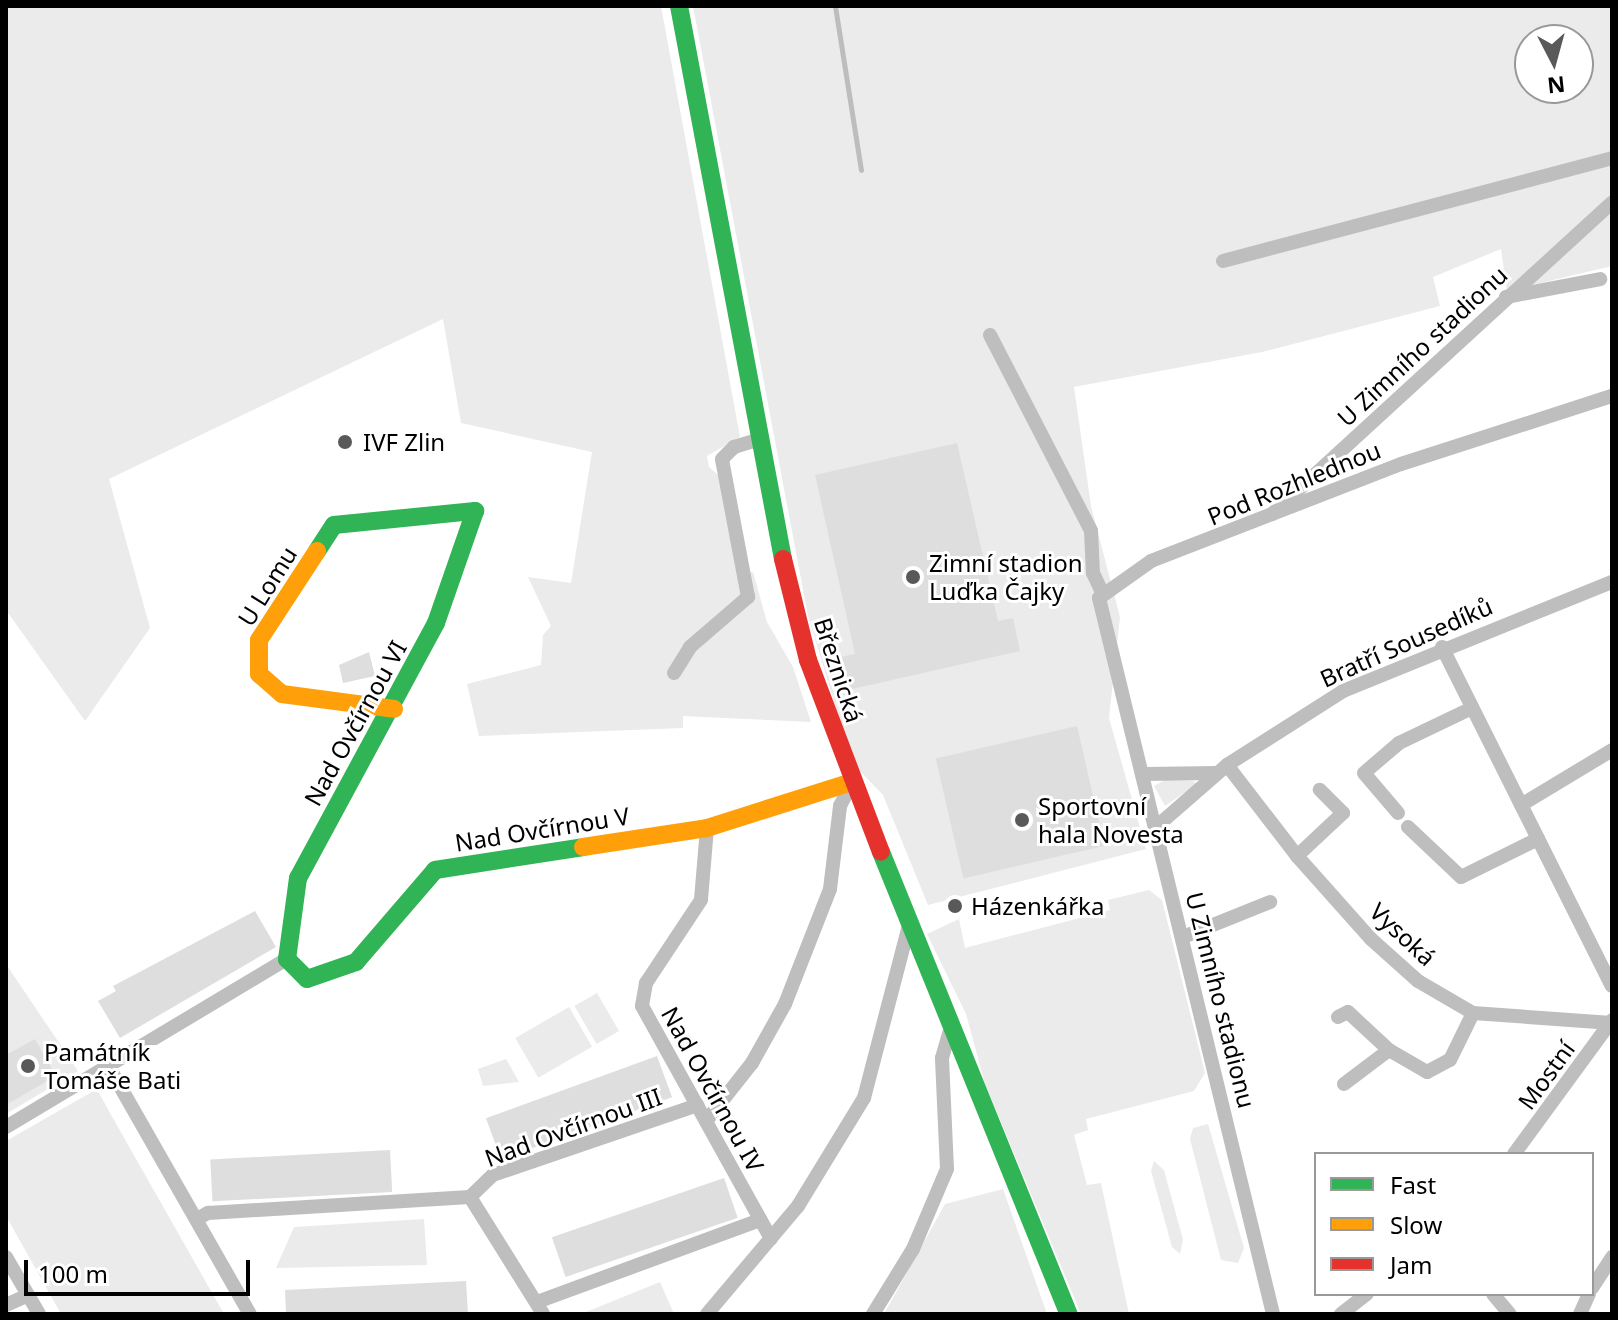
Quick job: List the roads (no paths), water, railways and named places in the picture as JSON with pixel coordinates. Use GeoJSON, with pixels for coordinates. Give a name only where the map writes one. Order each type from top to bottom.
{"type":"FeatureCollection","features":[{"type":"Feature","properties":{"kind":"street","name":"Březnická"},"geometry":{"type":"LineString","coordinates":[[679,6],[760,439],[797,618],[852,782],[1069,1314]]}},
{"type":"Feature","properties":{"kind":"street"},"geometry":{"type":"LineString","coordinates":[[1223,261],[1612,158]]}},
{"type":"Feature","properties":{"kind":"street","name":"U Zimního stadionu"},"geometry":{"type":"LineString","coordinates":[[1263,522],[1612,202]]}},
{"type":"Feature","properties":{"kind":"street"},"geometry":{"type":"LineString","coordinates":[[1506,297],[1600,279]]}},
{"type":"Feature","properties":{"kind":"street"},"geometry":{"type":"LineString","coordinates":[[990,335],[1091,531],[1093,573],[1102,592]]}},
{"type":"Feature","properties":{"kind":"street","name":"Pod Rozhlednou"},"geometry":{"type":"LineString","coordinates":[[1102,592],[1151,561],[1263,522],[1401,464],[1612,396]]}},
{"type":"Feature","properties":{"kind":"street"},"geometry":{"type":"LineString","coordinates":[[674,673],[690,647],[748,597],[722,459],[734,447],[760,439]]}},
{"type":"Feature","properties":{"kind":"street","name":"U Lomu"},"geometry":{"type":"LineString","coordinates":[[394,709],[282,694],[259,674],[259,640],[334,525],[475,511]]}},
{"type":"Feature","properties":{"kind":"street","name":"Nad Ovčírnou VI"},"geometry":{"type":"LineString","coordinates":[[287,959],[298,878],[394,709],[463,560],[475,511]]}},
{"type":"Feature","properties":{"kind":"street","name":"Bratří Sousedíků"},"geometry":{"type":"LineString","coordinates":[[1156,827],[1222,769],[1343,691],[1442,647],[1612,582]]}},
{"type":"Feature","properties":{"kind":"street","name":"U Zimního stadionu"},"geometry":{"type":"LineString","coordinates":[[1102,592],[1099,603],[1120,698],[1143,774],[1273,1314]]}},
{"type":"Feature","properties":{"kind":"street"},"geometry":{"type":"LineString","coordinates":[[1442,647],[1612,986]]}},
{"type":"Feature","properties":{"kind":"street"},"geometry":{"type":"LineString","coordinates":[[1398,813],[1364,773],[1399,743],[1472,708]]}},
{"type":"Feature","properties":{"kind":"street"},"geometry":{"type":"LineString","coordinates":[[1521,805],[1612,750]]}},
{"type":"Feature","properties":{"kind":"street"},"geometry":{"type":"LineString","coordinates":[[1143,774],[1222,769]]}},
{"type":"Feature","properties":{"kind":"street","name":"Vysoká"},"geometry":{"type":"LineString","coordinates":[[1222,769],[1371,939],[1418,981],[1473,1013],[1611,1022]]}},
{"type":"Feature","properties":{"kind":"street"},"geometry":{"type":"LineString","coordinates":[[707,1120],[752,1063],[785,1004],[830,889],[840,806],[852,782]]}},
{"type":"Feature","properties":{"kind":"street","name":"Nad Ovčírnou V"},"geometry":{"type":"LineString","coordinates":[[287,959],[307,979],[343,971],[435,870],[707,828],[852,782]]}},
{"type":"Feature","properties":{"kind":"street"},"geometry":{"type":"LineString","coordinates":[[1297,856],[1343,813],[1320,790]]}},
{"type":"Feature","properties":{"kind":"street"},"geometry":{"type":"LineString","coordinates":[[1408,827],[1461,877],[1538,839]]}},
{"type":"Feature","properties":{"kind":"street","name":"Nad Ovčírnou IV"},"geometry":{"type":"LineString","coordinates":[[707,828],[701,900],[642,998],[771,1239]]}},
{"type":"Feature","properties":{"kind":"street"},"geometry":{"type":"LineString","coordinates":[[1183,937],[1270,902]]}},
{"type":"Feature","properties":{"kind":"street"},"geometry":{"type":"LineString","coordinates":[[707,1314],[822,1173],[864,1098],[910,920]]}},
{"type":"Feature","properties":{"kind":"street"},"geometry":{"type":"LineString","coordinates":[[6,1127],[287,959]]}},
{"type":"Feature","properties":{"kind":"street"},"geometry":{"type":"LineString","coordinates":[[1338,1017],[1348,1012],[1389,1050],[1427,1072],[1450,1060],[1473,1013]]}},
{"type":"Feature","properties":{"kind":"street","name":"Mostní"},"geometry":{"type":"LineString","coordinates":[[1515,1152],[1611,1022]]}},
{"type":"Feature","properties":{"kind":"street"},"geometry":{"type":"LineString","coordinates":[[873,1314],[913,1249],[947,1169],[942,1058],[952,1023]]}},
{"type":"Feature","properties":{"kind":"street"},"geometry":{"type":"LineString","coordinates":[[1344,1084],[1389,1050]]}},
{"type":"Feature","properties":{"kind":"street"},"geometry":{"type":"LineString","coordinates":[[109,1067],[250,1314]]}},
{"type":"Feature","properties":{"kind":"street","name":"Nad Ovčírnou III"},"geometry":{"type":"LineString","coordinates":[[470,1197],[493,1175],[697,1105]]}},
{"type":"Feature","properties":{"kind":"street"},"geometry":{"type":"LineString","coordinates":[[197,1219],[208,1213],[470,1197],[540,1308],[760,1220]]}},
{"type":"Feature","properties":{"kind":"street"},"geometry":{"type":"LineString","coordinates":[[6,1257],[39,1314]]}},
{"type":"Feature","properties":{"kind":"street"},"geometry":{"type":"LineString","coordinates":[[1594,1285],[1612,1257]]}},
{"type":"Feature","properties":{"kind":"street"},"geometry":{"type":"LineString","coordinates":[[6,1305],[28,1295]]}},
{"type":"Feature","properties":{"kind":"street"},"geometry":{"type":"LineString","coordinates":[[1341,1314],[1364,1296]]}},
{"type":"Feature","properties":{"kind":"street"},"geometry":{"type":"LineString","coordinates":[[1495,1296],[1510,1314]]}},
{"type":"Feature","properties":{"kind":"waterway"},"geometry":{"type":"LineString","coordinates":[[835,6],[861,170]]}},
{"type":"Feature","properties":{"kind":"place","name":"IVF Zlin"},"geometry":{"type":"Point","coordinates":[345,442]}},
{"type":"Feature","properties":{"kind":"place","name":"Zimní stadion Luďka Čajky"},"geometry":{"type":"Point","coordinates":[913,577]}},
{"type":"Feature","properties":{"kind":"place","name":"Sportovní hala Novesta"},"geometry":{"type":"Point","coordinates":[1022,820]}},
{"type":"Feature","properties":{"kind":"place","name":"Házenkářka"},"geometry":{"type":"Point","coordinates":[955,906]}},
{"type":"Feature","properties":{"kind":"place","name":"Památník Tomáše Bati"},"geometry":{"type":"Point","coordinates":[28,1066]}}]}
